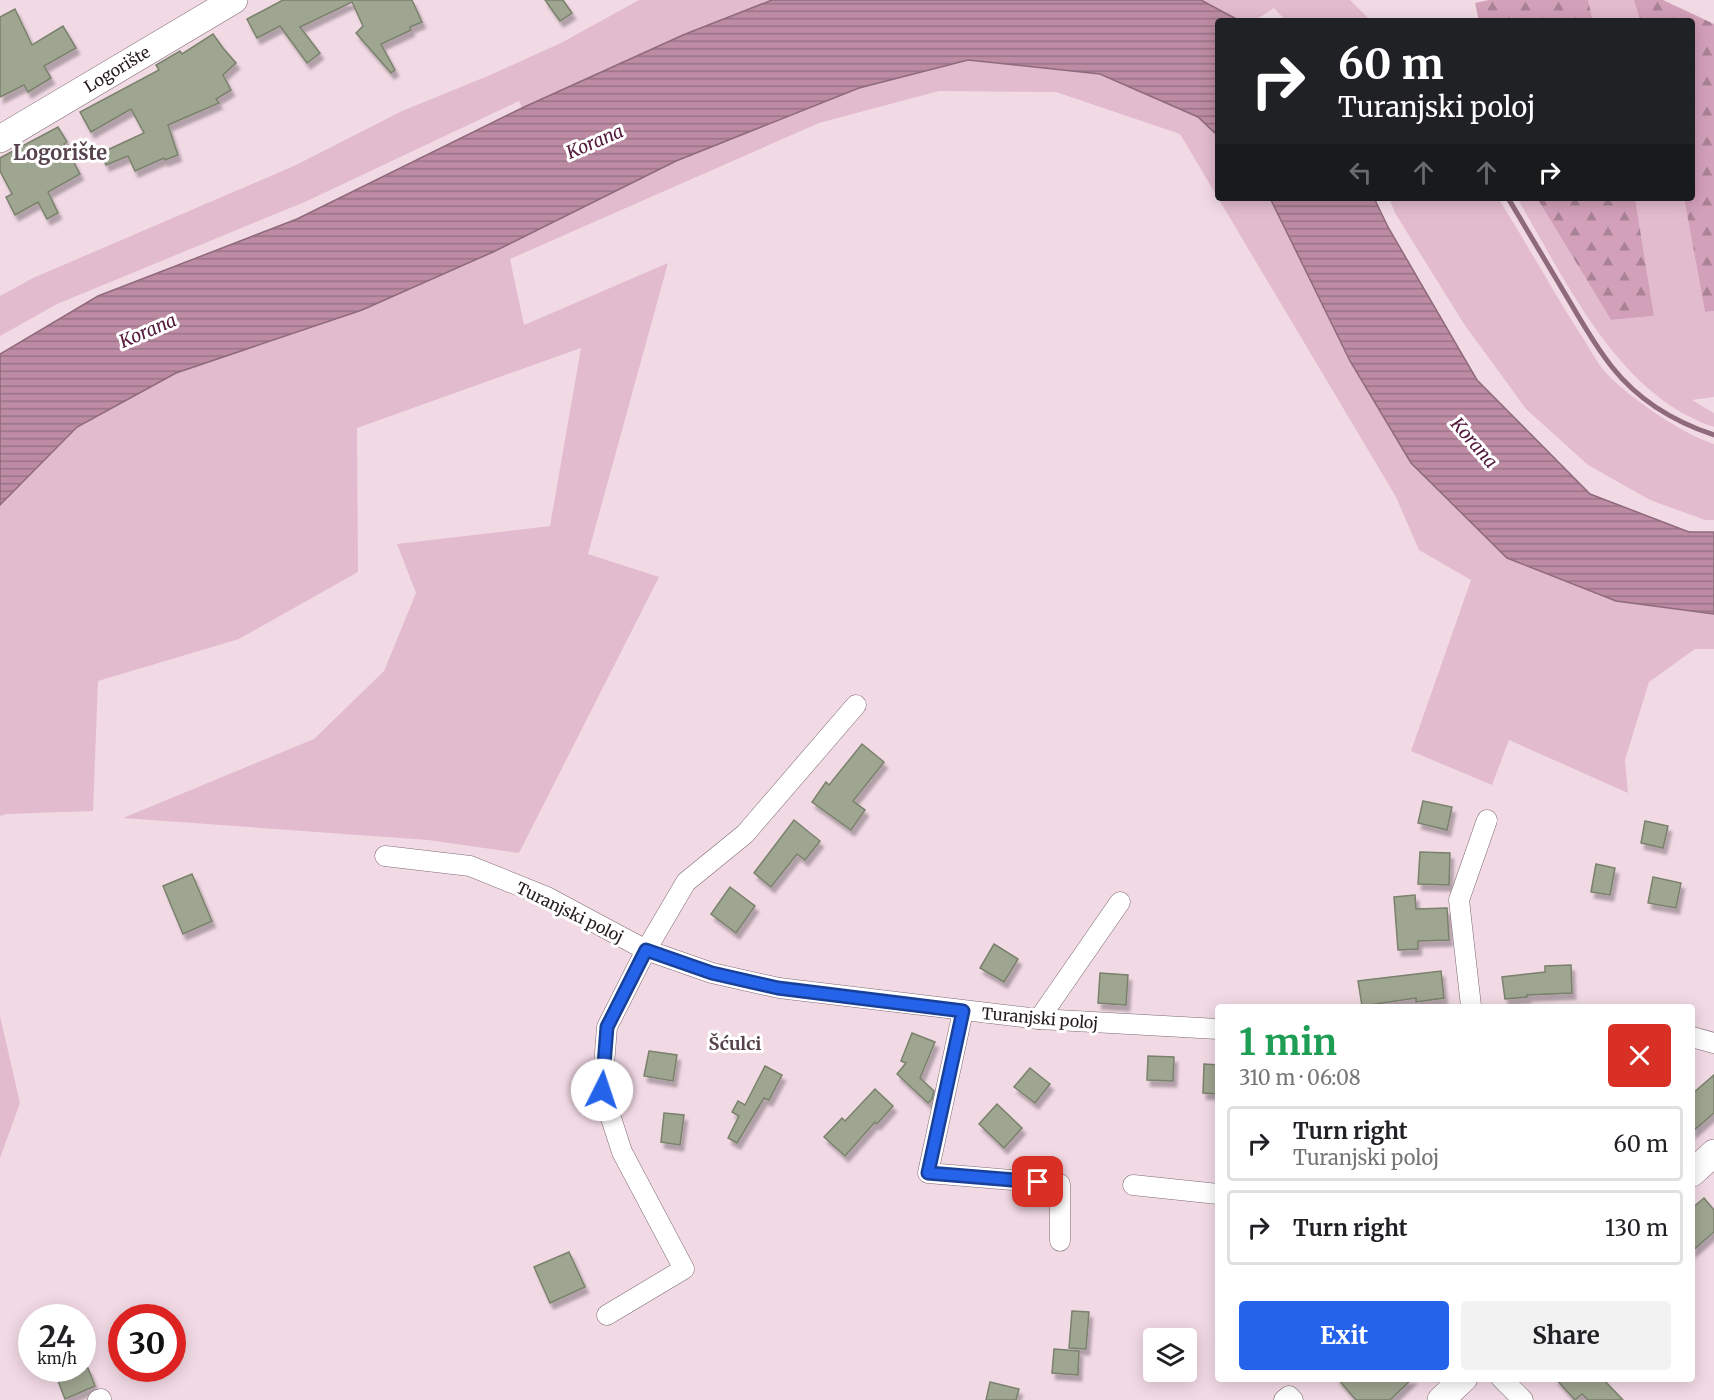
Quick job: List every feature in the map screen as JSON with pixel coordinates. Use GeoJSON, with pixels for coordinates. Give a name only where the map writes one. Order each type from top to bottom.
{"type":"FeatureCollection","features":[{"type":"Feature","properties":{"kind":"main road","name":"Logorište"},"geometry":{"type":"LineString","coordinates":[[0,139],[234,0]]}},
{"type":"Feature","properties":{"kind":"main road"},"geometry":{"type":"LineString","coordinates":[[1695,1170],[1714,1153]]}},
{"type":"Feature","properties":{"kind":"main road"},"geometry":{"type":"LineString","coordinates":[[1441,1400],[1460,1382]]}},
{"type":"Feature","properties":{"kind":"street"},"geometry":{"type":"LineString","coordinates":[[607,1315],[684,1269],[622,1152],[602,1090],[607,1027],[646,950],[686,882],[745,834],[856,705]]}},
{"type":"Feature","properties":{"kind":"street"},"geometry":{"type":"LineString","coordinates":[[1471,1004],[1459,900],[1487,820]]}},
{"type":"Feature","properties":{"kind":"street","name":"Turanjski poloj"},"geometry":{"type":"LineString","coordinates":[[385,856],[470,866],[547,897],[646,950],[712,973],[778,988],[1039,1019],[1215,1029]]}},
{"type":"Feature","properties":{"kind":"street"},"geometry":{"type":"LineString","coordinates":[[1039,1019],[1120,902]]}},
{"type":"Feature","properties":{"kind":"street"},"geometry":{"type":"LineString","coordinates":[[963,1011],[928,1173],[1060,1184],[1060,1240]]}},
{"type":"Feature","properties":{"kind":"street"},"geometry":{"type":"LineString","coordinates":[[1695,1038],[1714,1043]]}},
{"type":"Feature","properties":{"kind":"street"},"geometry":{"type":"LineString","coordinates":[[1133,1185],[1215,1194]]}},
{"type":"Feature","properties":{"kind":"street"},"geometry":{"type":"LineString","coordinates":[[1506,1382],[1523,1400]]}},
{"type":"Feature","properties":{"kind":"street"},"geometry":{"type":"LineString","coordinates":[[1284,1400],[1289,1396],[1293,1400]]}},
{"type":"Feature","properties":{"kind":"shaded area"},"geometry":{"type":"Polygon","coordinates":[[[639,0],[772,0],[683,35],[522,108],[519,101],[307,201],[57,304],[0,336],[0,296],[33,278],[294,166],[402,111],[561,43],[639,0]]]}},
{"type":"Feature","properties":{"kind":"shaded area"},"geometry":{"type":"Polygon","coordinates":[[[1201,0],[1350,0],[1368,18],[1283,18],[1274,8],[1259,18],[1234,18],[1201,0]]]}},
{"type":"Feature","properties":{"kind":"shaded area"},"geometry":{"type":"Polygon","coordinates":[[[1588,0],[1634,0],[1639,18],[1592,18],[1588,0]]]}},
{"type":"Feature","properties":{"kind":"shaded area"},"geometry":{"type":"Polygon","coordinates":[[[968,60],[1100,74],[1198,117],[1215,133],[1215,193],[1180,134],[1056,92],[939,91],[819,123],[510,259],[524,325],[668,263],[588,554],[659,577],[519,853],[428,840],[123,818],[314,739],[384,671],[416,593],[397,544],[550,526],[581,348],[357,428],[358,572],[239,639],[98,681],[93,811],[0,816],[0,505],[77,427],[176,373],[362,310],[493,252],[676,161],[859,88],[968,60]]]}},
{"type":"Feature","properties":{"kind":"shaded area"},"geometry":{"type":"Polygon","coordinates":[[[1220,201],[1271,201],[1350,361],[1411,463],[1616,601],[1714,614],[1714,649],[1695,649],[1649,682],[1625,760],[1628,793],[1509,740],[1492,785],[1411,751],[1471,580],[1419,550],[1396,497],[1220,201]]]}},
{"type":"Feature","properties":{"kind":"shaded area"},"geometry":{"type":"Polygon","coordinates":[[[1390,201],[1500,201],[1607,374],[1629,394],[1657,414],[1687,432],[1714,444],[1714,520],[1705,520],[1650,500],[1588,465],[1526,409],[1464,324],[1395,213],[1390,201]]]}},
{"type":"Feature","properties":{"kind":"shaded area"},"geometry":{"type":"Polygon","coordinates":[[[1519,201],[1539,201],[1611,320],[1654,316],[1635,201],[1685,201],[1705,312],[1714,311],[1714,397],[1692,400],[1714,413],[1714,427],[1680,411],[1649,389],[1622,362],[1575,298],[1519,201]]]}},
{"type":"Feature","properties":{"kind":"shaded area"},"geometry":{"type":"Polygon","coordinates":[[[0,1016],[20,1103],[0,1158],[0,1016]]]}},
{"type":"Feature","properties":{"kind":"green space"},"geometry":{"type":"Polygon","coordinates":[[[1489,0],[1588,0],[1592,18],[1478,18],[1475,3],[1489,0]]]}},
{"type":"Feature","properties":{"kind":"green space"},"geometry":{"type":"Polygon","coordinates":[[[1634,0],[1663,0],[1714,24],[1714,311],[1705,312],[1685,201],[1695,201],[1695,18],[1639,18],[1634,0]]]}},
{"type":"Feature","properties":{"kind":"green space"},"geometry":{"type":"Polygon","coordinates":[[[1539,201],[1635,201],[1654,316],[1611,320],[1539,201]]]}},
{"type":"Feature","properties":{"kind":"water","name":"Korana"},"geometry":{"type":"Polygon","coordinates":[[[772,0],[1201,0],[1234,18],[1215,18],[1215,133],[1198,117],[1100,74],[968,60],[859,88],[676,161],[493,252],[362,310],[176,373],[77,427],[0,505],[0,354],[98,296],[297,219],[522,108],[683,35],[772,0]]]}},
{"type":"Feature","properties":{"kind":"water","name":"Korana"},"geometry":{"type":"Polygon","coordinates":[[[1271,201],[1375,201],[1388,227],[1477,380],[1590,494],[1689,532],[1714,532],[1714,614],[1616,601],[1507,558],[1411,463],[1350,361],[1271,201]]]}},
{"type":"Feature","properties":{"kind":"building"},"geometry":{"type":"Polygon","coordinates":[[[283,0],[412,0],[422,22],[410,27],[411,30],[381,44],[395,70],[391,73],[356,33],[363,26],[352,2],[300,27],[320,53],[307,63],[280,26],[257,38],[247,19],[283,0]]]}},
{"type":"Feature","properties":{"kind":"building"},"geometry":{"type":"Polygon","coordinates":[[[545,0],[563,0],[572,13],[560,21],[545,0]]]}},
{"type":"Feature","properties":{"kind":"building"},"geometry":{"type":"Polygon","coordinates":[[[15,9],[32,45],[63,26],[76,48],[44,66],[51,78],[28,92],[24,85],[0,97],[0,17],[15,9]]]}},
{"type":"Feature","properties":{"kind":"building"},"geometry":{"type":"Polygon","coordinates":[[[213,34],[236,63],[223,75],[231,90],[216,99],[219,103],[168,125],[178,155],[165,160],[164,158],[135,171],[128,156],[106,165],[101,153],[144,133],[131,109],[91,132],[80,112],[159,70],[156,65],[180,51],[182,54],[213,34]]]}},
{"type":"Feature","properties":{"kind":"building"},"geometry":{"type":"Polygon","coordinates":[[[58,127],[80,174],[48,192],[58,213],[47,219],[38,202],[15,215],[6,197],[12,194],[0,171],[0,158],[58,127]]]}},
{"type":"Feature","properties":{"kind":"building"},"geometry":{"type":"Polygon","coordinates":[[[862,744],[884,762],[853,801],[865,810],[851,830],[812,802],[826,782],[829,785],[862,744]]]}},
{"type":"Feature","properties":{"kind":"building"},"geometry":{"type":"Polygon","coordinates":[[[1423,801],[1452,807],[1447,830],[1418,823],[1423,801]]]}},
{"type":"Feature","properties":{"kind":"building"},"geometry":{"type":"Polygon","coordinates":[[[794,820],[820,841],[805,860],[797,854],[771,887],[754,873],[794,820]]]}},
{"type":"Feature","properties":{"kind":"building"},"geometry":{"type":"Polygon","coordinates":[[[1645,821],[1668,826],[1663,848],[1641,843],[1645,821]]]}},
{"type":"Feature","properties":{"kind":"building"},"geometry":{"type":"Polygon","coordinates":[[[1420,852],[1450,853],[1449,885],[1418,884],[1420,852]]]}},
{"type":"Feature","properties":{"kind":"building"},"geometry":{"type":"Polygon","coordinates":[[[1596,864],[1615,868],[1610,895],[1591,892],[1596,864]]]}},
{"type":"Feature","properties":{"kind":"building"},"geometry":{"type":"Polygon","coordinates":[[[192,874],[212,921],[183,934],[163,886],[192,874]]]}},
{"type":"Feature","properties":{"kind":"building"},"geometry":{"type":"Polygon","coordinates":[[[1653,877],[1681,883],[1676,908],[1648,903],[1653,877]]]}},
{"type":"Feature","properties":{"kind":"building"},"geometry":{"type":"Polygon","coordinates":[[[730,887],[755,906],[736,933],[711,914],[730,887]]]}},
{"type":"Feature","properties":{"kind":"building"},"geometry":{"type":"Polygon","coordinates":[[[1415,895],[1416,909],[1447,908],[1449,940],[1418,941],[1418,949],[1398,950],[1394,897],[1415,895]]]}},
{"type":"Feature","properties":{"kind":"building"},"geometry":{"type":"Polygon","coordinates":[[[994,944],[1018,959],[1004,982],[980,968],[994,944]]]}},
{"type":"Feature","properties":{"kind":"building"},"geometry":{"type":"Polygon","coordinates":[[[1571,965],[1572,993],[1527,995],[1527,997],[1505,999],[1502,977],[1545,972],[1545,966],[1571,965]]]}},
{"type":"Feature","properties":{"kind":"building"},"geometry":{"type":"Polygon","coordinates":[[[1441,971],[1444,998],[1416,1002],[1416,998],[1362,1004],[1358,981],[1441,971]]]}},
{"type":"Feature","properties":{"kind":"building"},"geometry":{"type":"Polygon","coordinates":[[[1100,973],[1128,975],[1126,1005],[1098,1003],[1100,973]]]}},
{"type":"Feature","properties":{"kind":"building"},"geometry":{"type":"Polygon","coordinates":[[[912,1033],[935,1042],[920,1078],[934,1091],[928,1103],[897,1074],[906,1063],[901,1061],[912,1033]]]}},
{"type":"Feature","properties":{"kind":"building"},"geometry":{"type":"Polygon","coordinates":[[[649,1051],[677,1055],[673,1081],[644,1076],[649,1051]]]}},
{"type":"Feature","properties":{"kind":"building"},"geometry":{"type":"Polygon","coordinates":[[[1148,1056],[1174,1057],[1173,1081],[1147,1080],[1148,1056]]]}},
{"type":"Feature","properties":{"kind":"building"},"geometry":{"type":"Polygon","coordinates":[[[1204,1064],[1215,1065],[1215,1094],[1203,1093],[1204,1064]]]}},
{"type":"Feature","properties":{"kind":"building"},"geometry":{"type":"Polygon","coordinates":[[[765,1066],[782,1075],[769,1100],[764,1098],[737,1143],[728,1138],[739,1116],[732,1112],[738,1101],[745,1105],[765,1066]]]}},
{"type":"Feature","properties":{"kind":"building"},"geometry":{"type":"Polygon","coordinates":[[[1030,1068],[1050,1084],[1035,1103],[1014,1087],[1030,1068]]]}},
{"type":"Feature","properties":{"kind":"building"},"geometry":{"type":"Polygon","coordinates":[[[1714,1075],[1714,1113],[1695,1129],[1695,1091],[1714,1075]]]}},
{"type":"Feature","properties":{"kind":"building"},"geometry":{"type":"Polygon","coordinates":[[[875,1089],[893,1106],[877,1124],[875,1122],[845,1156],[824,1137],[842,1118],[845,1121],[875,1089]]]}},
{"type":"Feature","properties":{"kind":"building"},"geometry":{"type":"Polygon","coordinates":[[[997,1104],[1022,1128],[1004,1148],[979,1124],[997,1104]]]}},
{"type":"Feature","properties":{"kind":"building"},"geometry":{"type":"Polygon","coordinates":[[[664,1113],[684,1115],[680,1145],[661,1142],[664,1113]]]}},
{"type":"Feature","properties":{"kind":"building"},"geometry":{"type":"Polygon","coordinates":[[[1704,1198],[1714,1210],[1714,1232],[1695,1248],[1695,1206],[1704,1198]]]}},
{"type":"Feature","properties":{"kind":"building"},"geometry":{"type":"Polygon","coordinates":[[[569,1252],[585,1287],[550,1303],[534,1267],[569,1252]]]}},
{"type":"Feature","properties":{"kind":"building"},"geometry":{"type":"Polygon","coordinates":[[[1072,1311],[1089,1312],[1086,1349],[1069,1348],[1072,1311]]]}},
{"type":"Feature","properties":{"kind":"building"},"geometry":{"type":"Polygon","coordinates":[[[1054,1349],[1079,1351],[1078,1375],[1052,1373],[1054,1349]]]}},
{"type":"Feature","properties":{"kind":"building"},"geometry":{"type":"Polygon","coordinates":[[[58,1382],[93,1382],[95,1386],[65,1399],[58,1382]]]}},
{"type":"Feature","properties":{"kind":"building"},"geometry":{"type":"Polygon","coordinates":[[[990,1382],[1019,1389],[1016,1400],[986,1400],[990,1382]]]}},
{"type":"Feature","properties":{"kind":"building"},"geometry":{"type":"Polygon","coordinates":[[[1340,1382],[1409,1382],[1390,1400],[1356,1400],[1340,1382]]]}},
{"type":"Feature","properties":{"kind":"building"},"geometry":{"type":"Polygon","coordinates":[[[1559,1382],[1606,1382],[1623,1400],[1588,1400],[1582,1394],[1575,1400],[1559,1382]]]}},
{"type":"Feature","properties":{"kind":"waterway"},"geometry":{"type":"LineString","coordinates":[[1510,201],[1588,333],[1622,379],[1658,409],[1685,424],[1714,435]]}},
{"type":"Feature","properties":{"kind":"district","name":"Logorište"},"geometry":{"type":"Point","coordinates":[60,153]}},
{"type":"Feature","properties":{"kind":"district","name":"Šćulci"},"geometry":{"type":"Point","coordinates":[735,1044]}},
{"type":"Feature","properties":{"kind":"route"},"geometry":{"type":"LineString","coordinates":[[602,1090],[607,1027],[646,950],[712,973],[778,988],[963,1011],[928,1173],[1038,1182]]}}]}
